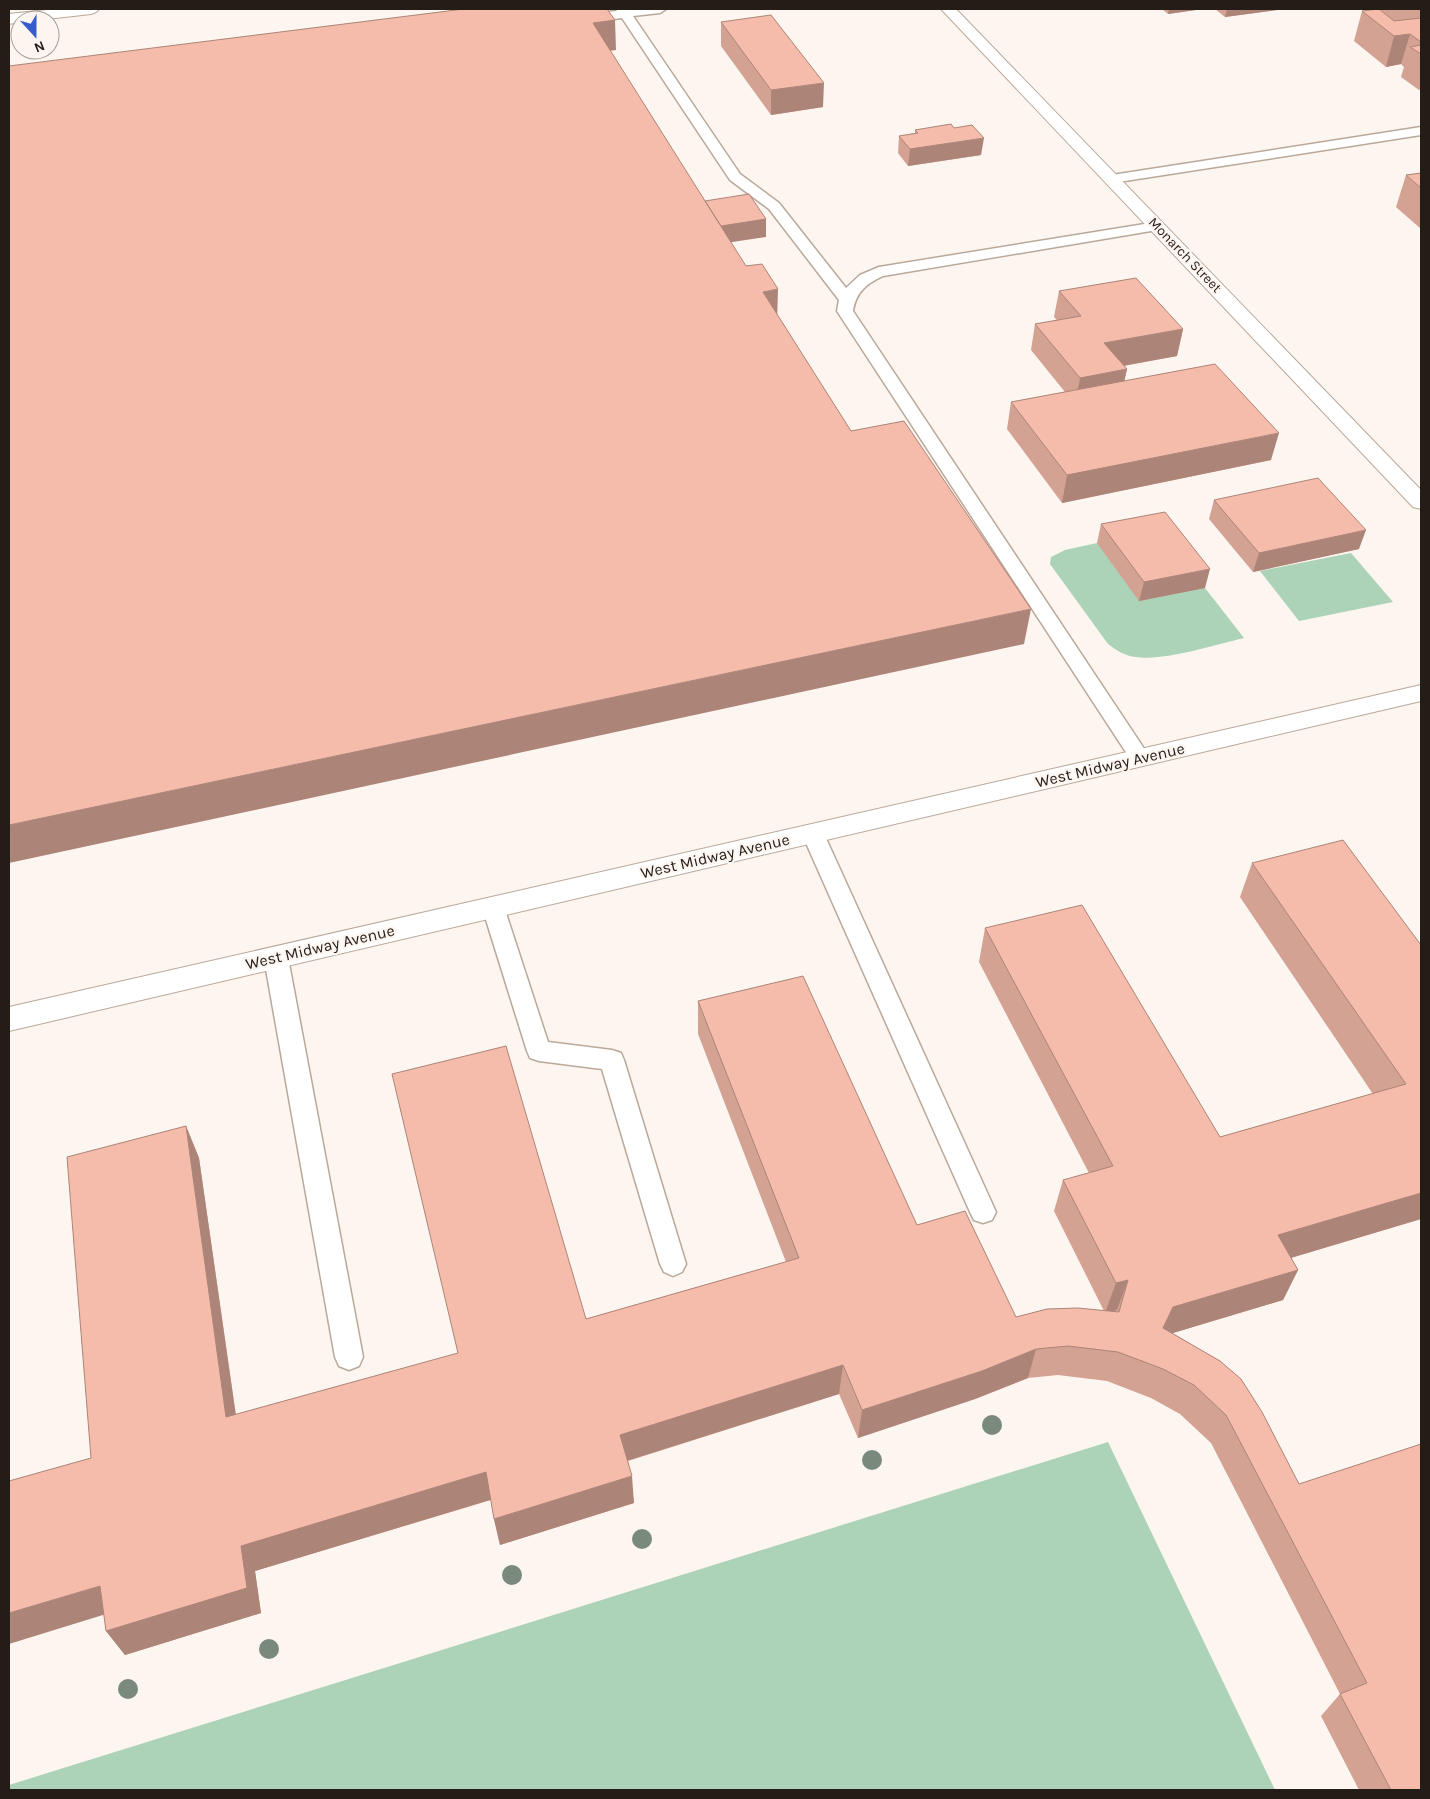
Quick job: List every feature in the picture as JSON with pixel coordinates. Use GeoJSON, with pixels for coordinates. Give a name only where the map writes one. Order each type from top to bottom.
{"type":"FeatureCollection","features":[{"type":"Feature","properties":{"kind":"street"},"geometry":{"type":"LineString","coordinates":[[9,19],[91,9]]}},
{"type":"Feature","properties":{"kind":"street","name":"Monarch Street"},"geometry":{"type":"LineString","coordinates":[[948,9],[1421,502]]}},
{"type":"Feature","properties":{"kind":"street","name":"West Midway Avenue"},"geometry":{"type":"LineString","coordinates":[[9,1019],[1421,693]]}},
{"type":"Feature","properties":{"kind":"lane"},"geometry":{"type":"LineString","coordinates":[[568,20],[623,11],[660,9]]}},
{"type":"Feature","properties":{"kind":"lane"},"geometry":{"type":"LineString","coordinates":[[623,11],[735,177],[774,206],[846,298]]}},
{"type":"Feature","properties":{"kind":"lane"},"geometry":{"type":"LineString","coordinates":[[1112,179],[1421,131]]}},
{"type":"Feature","properties":{"kind":"lane"},"geometry":{"type":"LineString","coordinates":[[1140,758],[845,311],[846,298],[859,281],[879,272],[1157,226]]}},
{"type":"Feature","properties":{"kind":"lane"},"geometry":{"type":"LineString","coordinates":[[813,834],[983,1212]]}},
{"type":"Feature","properties":{"kind":"lane"},"geometry":{"type":"LineString","coordinates":[[493,907],[539,1051],[612,1060],[673,1264]]}},
{"type":"Feature","properties":{"kind":"lane"},"geometry":{"type":"LineString","coordinates":[[276,958],[349,1357]]}},
{"type":"Feature","properties":{"kind":"green space"},"geometry":{"type":"Polygon","coordinates":[[[1097,543],[1205,588],[1244,638],[1190,652],[1148,658],[1124,654],[1114,648],[1108,644],[1050,564],[1051,557],[1065,550],[1097,543]]]}},
{"type":"Feature","properties":{"kind":"green space"},"geometry":{"type":"Polygon","coordinates":[[[1351,553],[1393,602],[1299,621],[1260,571],[1351,553]]]}},
{"type":"Feature","properties":{"kind":"green space"},"geometry":{"type":"Polygon","coordinates":[[[1108,1442],[1275,1790],[9,1790],[9,1785],[1108,1442]]]}},
{"type":"Feature","properties":{"kind":"building"},"geometry":{"type":"Polygon","coordinates":[[[464,9],[607,9],[615,20],[593,23],[746,266],[762,264],[778,289],[763,292],[851,431],[904,421],[1031,609],[9,825],[9,66],[464,9]]]}},
{"type":"Feature","properties":{"kind":"building"},"geometry":{"type":"Polygon","coordinates":[[[1379,9],[1394,21],[1421,18],[1421,42],[1410,34],[1394,36],[1362,11],[1379,9]]]}},
{"type":"Feature","properties":{"kind":"building"},"geometry":{"type":"Polygon","coordinates":[[[771,15],[824,83],[771,90],[721,22],[771,15]]]}},
{"type":"Feature","properties":{"kind":"building"},"geometry":{"type":"Polygon","coordinates":[[[1421,45],[1421,54],[1410,47],[1421,45]]]}},
{"type":"Feature","properties":{"kind":"building"},"geometry":{"type":"Polygon","coordinates":[[[951,124],[954,128],[972,125],[984,138],[910,149],[899,136],[918,133],[915,130],[951,124]]]}},
{"type":"Feature","properties":{"kind":"building"},"geometry":{"type":"Polygon","coordinates":[[[1421,173],[1421,188],[1406,175],[1421,173]]]}},
{"type":"Feature","properties":{"kind":"building"},"geometry":{"type":"Polygon","coordinates":[[[749,194],[766,219],[721,226],[705,201],[749,194]]]}},
{"type":"Feature","properties":{"kind":"building"},"geometry":{"type":"Polygon","coordinates":[[[1136,278],[1183,329],[1104,343],[1127,369],[1080,378],[1035,324],[1081,316],[1059,291],[1136,278]]]}},
{"type":"Feature","properties":{"kind":"building"},"geometry":{"type":"Polygon","coordinates":[[[1215,364],[1279,433],[1067,475],[1011,402],[1215,364]]]}},
{"type":"Feature","properties":{"kind":"building"},"geometry":{"type":"Polygon","coordinates":[[[1318,478],[1366,530],[1259,553],[1214,500],[1318,478]]]}},
{"type":"Feature","properties":{"kind":"building"},"geometry":{"type":"Polygon","coordinates":[[[1165,512],[1210,569],[1144,582],[1101,524],[1165,512]]]}},
{"type":"Feature","properties":{"kind":"building"},"geometry":{"type":"Polygon","coordinates":[[[1343,840],[1421,945],[1421,1193],[1278,1235],[1298,1270],[1173,1307],[1163,1328],[1220,1361],[1241,1379],[1262,1412],[1299,1484],[1421,1444],[1421,1790],[1391,1790],[1340,1694],[1367,1683],[1226,1415],[1194,1385],[1163,1369],[1118,1352],[1068,1346],[1036,1349],[982,1371],[862,1410],[843,1365],[620,1435],[632,1476],[494,1519],[486,1472],[241,1546],[247,1588],[106,1631],[100,1586],[9,1613],[9,1481],[91,1458],[67,1157],[186,1126],[226,1417],[458,1353],[392,1074],[506,1046],[586,1319],[799,1258],[698,1001],[803,976],[917,1225],[965,1211],[1016,1317],[1047,1309],[1078,1308],[1119,1312],[1128,1280],[1116,1283],[1063,1180],[1113,1166],[985,928],[1082,905],[1220,1137],[1406,1084],[1252,863],[1343,840]]]}}]}
